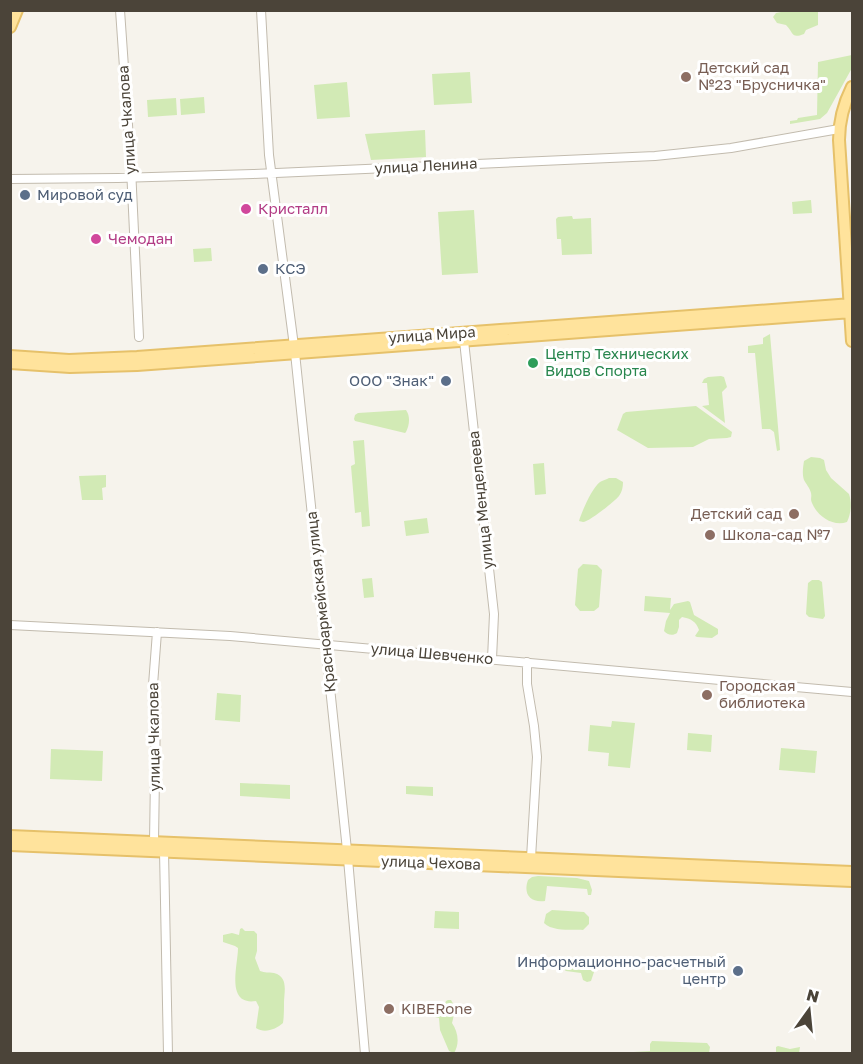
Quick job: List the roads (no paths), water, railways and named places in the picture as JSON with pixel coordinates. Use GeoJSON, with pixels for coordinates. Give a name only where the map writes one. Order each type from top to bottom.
{"type":"FeatureCollection","features":[{"type":"Feature","properties":{"kind":"main road"},"geometry":{"type":"LineString","coordinates":[[10,27],[17,10]]}},
{"type":"Feature","properties":{"kind":"main road"},"geometry":{"type":"LineString","coordinates":[[852,87],[844,105],[842,129],[852,341]]}},
{"type":"Feature","properties":{"kind":"main road"},"geometry":{"type":"LineString","coordinates":[[852,105],[842,129],[852,274]]}},
{"type":"Feature","properties":{"kind":"main road","name":"улица Мира"},"geometry":{"type":"LineString","coordinates":[[10,363],[70,368],[137,361],[851,308]]}},
{"type":"Feature","properties":{"kind":"main road","name":"улица Мира"},"geometry":{"type":"LineString","coordinates":[[10,356],[137,361]]}},
{"type":"Feature","properties":{"kind":"main road","name":"улица Чехова"},"geometry":{"type":"LineString","coordinates":[[10,836],[154,842],[347,855]]}},
{"type":"Feature","properties":{"kind":"main road"},"geometry":{"type":"LineString","coordinates":[[154,842],[164,851]]}},
{"type":"Feature","properties":{"kind":"main road","name":"улица Чехова"},"geometry":{"type":"LineString","coordinates":[[10,845],[347,855],[852,881]]}},
{"type":"Feature","properties":{"kind":"main road","name":"улица Чехова"},"geometry":{"type":"LineString","coordinates":[[531,863],[852,872]]}},
{"type":"Feature","properties":{"kind":"street","name":"улица Чкалова"},"geometry":{"type":"LineString","coordinates":[[120,10],[139,337]]}},
{"type":"Feature","properties":{"kind":"street","name":"Красноармейская улица"},"geometry":{"type":"LineString","coordinates":[[261,10],[271,173],[294,349],[347,855],[365,1053]]}},
{"type":"Feature","properties":{"kind":"street","name":"улица Ленина"},"geometry":{"type":"LineString","coordinates":[[10,179],[271,173],[683,154],[842,129]]}},
{"type":"Feature","properties":{"kind":"street","name":"улица Менделеева"},"geometry":{"type":"LineString","coordinates":[[464,337],[494,614],[492,659]]}},
{"type":"Feature","properties":{"kind":"street","name":"улица Шевченко"},"geometry":{"type":"LineString","coordinates":[[10,625],[230,636],[852,692]]}},
{"type":"Feature","properties":{"kind":"street","name":"улица Чкалова"},"geometry":{"type":"LineString","coordinates":[[154,842],[156,709],[153,685],[157,632]]}},
{"type":"Feature","properties":{"kind":"street"},"geometry":{"type":"LineString","coordinates":[[527,662],[527,684],[537,757],[531,863]]}},
{"type":"Feature","properties":{"kind":"street"},"geometry":{"type":"LineString","coordinates":[[164,851],[168,1053]]}},
{"type":"Feature","properties":{"kind":"place","name":"Детский сад №23 \"Брусничка\""},"geometry":{"type":"Point","coordinates":[686,77]}},
{"type":"Feature","properties":{"kind":"place","name":"Мировой суд"},"geometry":{"type":"Point","coordinates":[25,195]}},
{"type":"Feature","properties":{"kind":"place","name":"Кристалл"},"geometry":{"type":"Point","coordinates":[246,209]}},
{"type":"Feature","properties":{"kind":"place","name":"Чемодан"},"geometry":{"type":"Point","coordinates":[96,239]}},
{"type":"Feature","properties":{"kind":"place","name":"КСЭ"},"geometry":{"type":"Point","coordinates":[263,269]}},
{"type":"Feature","properties":{"kind":"place","name":"Центр Технических Видов Спорта"},"geometry":{"type":"Point","coordinates":[533,363]}},
{"type":"Feature","properties":{"kind":"place","name":"ООО \"Знак\""},"geometry":{"type":"Point","coordinates":[446,381]}},
{"type":"Feature","properties":{"kind":"place","name":"Детский сад"},"geometry":{"type":"Point","coordinates":[794,514]}},
{"type":"Feature","properties":{"kind":"place","name":"Школа-сад №7"},"geometry":{"type":"Point","coordinates":[710,535]}},
{"type":"Feature","properties":{"kind":"place","name":"Городская библиотека"},"geometry":{"type":"Point","coordinates":[707,695]}},
{"type":"Feature","properties":{"kind":"place","name":"Информационно-расчетный центр"},"geometry":{"type":"Point","coordinates":[738,971]}},
{"type":"Feature","properties":{"kind":"place","name":"KIBERone"},"geometry":{"type":"Point","coordinates":[389,1009]}}]}
